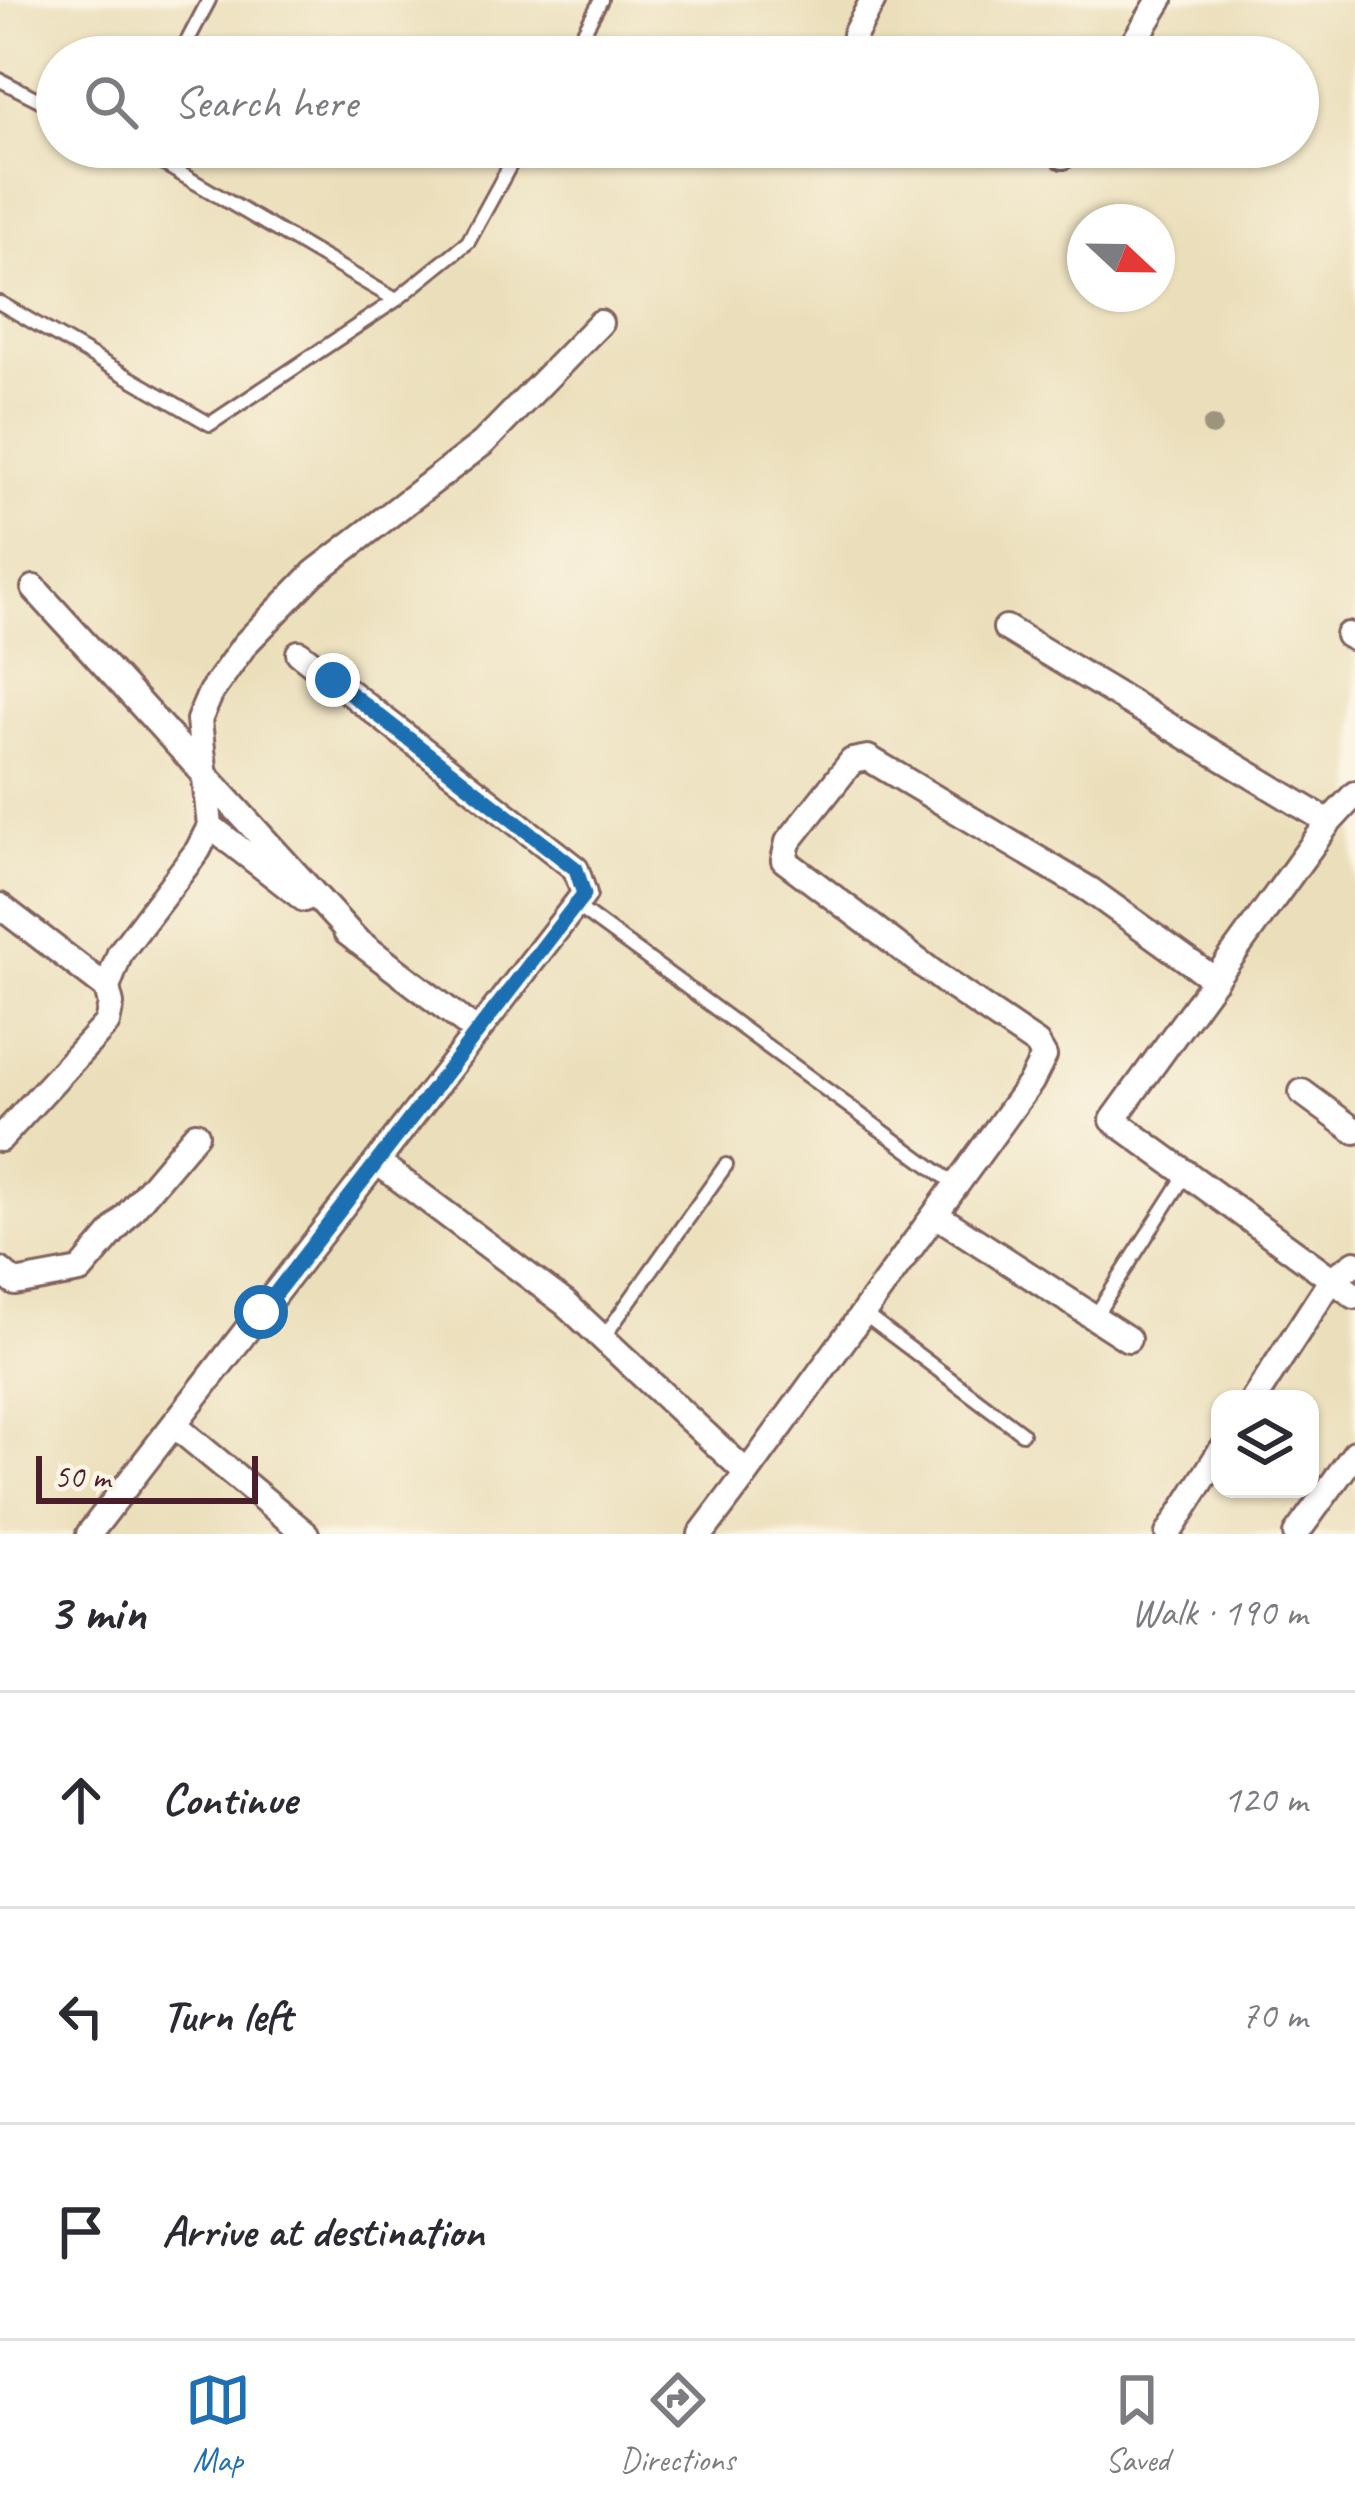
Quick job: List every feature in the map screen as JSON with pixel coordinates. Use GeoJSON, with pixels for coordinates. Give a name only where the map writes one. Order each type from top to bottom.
{"type":"FeatureCollection","features":[{"type":"Feature","properties":{"kind":"street"},"geometry":{"type":"LineString","coordinates":[[855,34],[873,0]]}},
{"type":"Feature","properties":{"kind":"street"},"geometry":{"type":"LineString","coordinates":[[1138,36],[1160,0]]}},
{"type":"Feature","properties":{"kind":"street"},"geometry":{"type":"LineString","coordinates":[[0,1139],[107,1023],[111,1004],[107,988],[120,953],[198,850],[209,826],[199,720],[211,692],[245,644],[355,538],[483,443],[600,323]]}},
{"type":"Feature","properties":{"kind":"street"},"geometry":{"type":"LineString","coordinates":[[34,588],[357,940]]}},
{"type":"Feature","properties":{"kind":"street"},"geometry":{"type":"LineString","coordinates":[[1006,628],[1329,822]]}},
{"type":"Feature","properties":{"kind":"street"},"geometry":{"type":"LineString","coordinates":[[88,1534],[584,894],[576,869],[298,653]]}},
{"type":"Feature","properties":{"kind":"street"},"geometry":{"type":"LineString","coordinates":[[701,1534],[936,1215],[1031,1082],[1044,1056],[1036,1044],[946,983],[784,860],[788,842],[852,760],[868,758],[1090,890],[1215,980]]}},
{"type":"Feature","properties":{"kind":"street"},"geometry":{"type":"LineString","coordinates":[[1355,794],[1329,822],[1113,1120],[1355,1296]]}},
{"type":"Feature","properties":{"kind":"street"},"geometry":{"type":"LineString","coordinates":[[209,826],[478,1032]]}},
{"type":"Feature","properties":{"kind":"street"},"geometry":{"type":"LineString","coordinates":[[0,906],[107,988]]}},
{"type":"Feature","properties":{"kind":"street"},"geometry":{"type":"LineString","coordinates":[[1301,1092],[1355,1131]]}},
{"type":"Feature","properties":{"kind":"street"},"geometry":{"type":"LineString","coordinates":[[0,1270],[15,1283],[80,1271],[196,1134]]}},
{"type":"Feature","properties":{"kind":"street"},"geometry":{"type":"LineString","coordinates":[[377,1162],[566,1304],[747,1472]]}},
{"type":"Feature","properties":{"kind":"street"},"geometry":{"type":"LineString","coordinates":[[936,1215],[1128,1339]]}},
{"type":"Feature","properties":{"kind":"street"},"geometry":{"type":"LineString","coordinates":[[1260,1390],[1332,1279],[1355,1263]]}},
{"type":"Feature","properties":{"kind":"street"},"geometry":{"type":"LineString","coordinates":[[174,1425],[306,1534]]}},
{"type":"Feature","properties":{"kind":"street"},"geometry":{"type":"LineString","coordinates":[[1296,1534],[1355,1453]]}},
{"type":"Feature","properties":{"kind":"street"},"geometry":{"type":"LineString","coordinates":[[1168,1534],[1211,1466]]}},
{"type":"Feature","properties":{"kind":"lane"},"geometry":{"type":"LineString","coordinates":[[190,36],[209,0]]}},
{"type":"Feature","properties":{"kind":"lane"},"geometry":{"type":"LineString","coordinates":[[581,36],[601,0]]}},
{"type":"Feature","properties":{"kind":"lane"},"geometry":{"type":"LineString","coordinates":[[0,80],[36,98]]}},
{"type":"Feature","properties":{"kind":"lane"},"geometry":{"type":"LineString","coordinates":[[171,168],[397,300]]}},
{"type":"Feature","properties":{"kind":"lane"},"geometry":{"type":"LineString","coordinates":[[0,303],[210,424],[397,300],[467,242],[508,168]]}},
{"type":"Feature","properties":{"kind":"lane"},"geometry":{"type":"LineString","coordinates":[[575,905],[957,1185]]}},
{"type":"Feature","properties":{"kind":"lane"},"geometry":{"type":"LineString","coordinates":[[603,1338],[726,1165]]}},
{"type":"Feature","properties":{"kind":"lane"},"geometry":{"type":"LineString","coordinates":[[1094,1318],[1186,1173]]}},
{"type":"Feature","properties":{"kind":"lane"},"geometry":{"type":"LineString","coordinates":[[864,1314],[1022,1433]]}},
{"type":"Feature","properties":{"kind":"route"},"geometry":{"type":"LineString","coordinates":[[261,1312],[584,894],[576,869],[333,680]]}}]}
